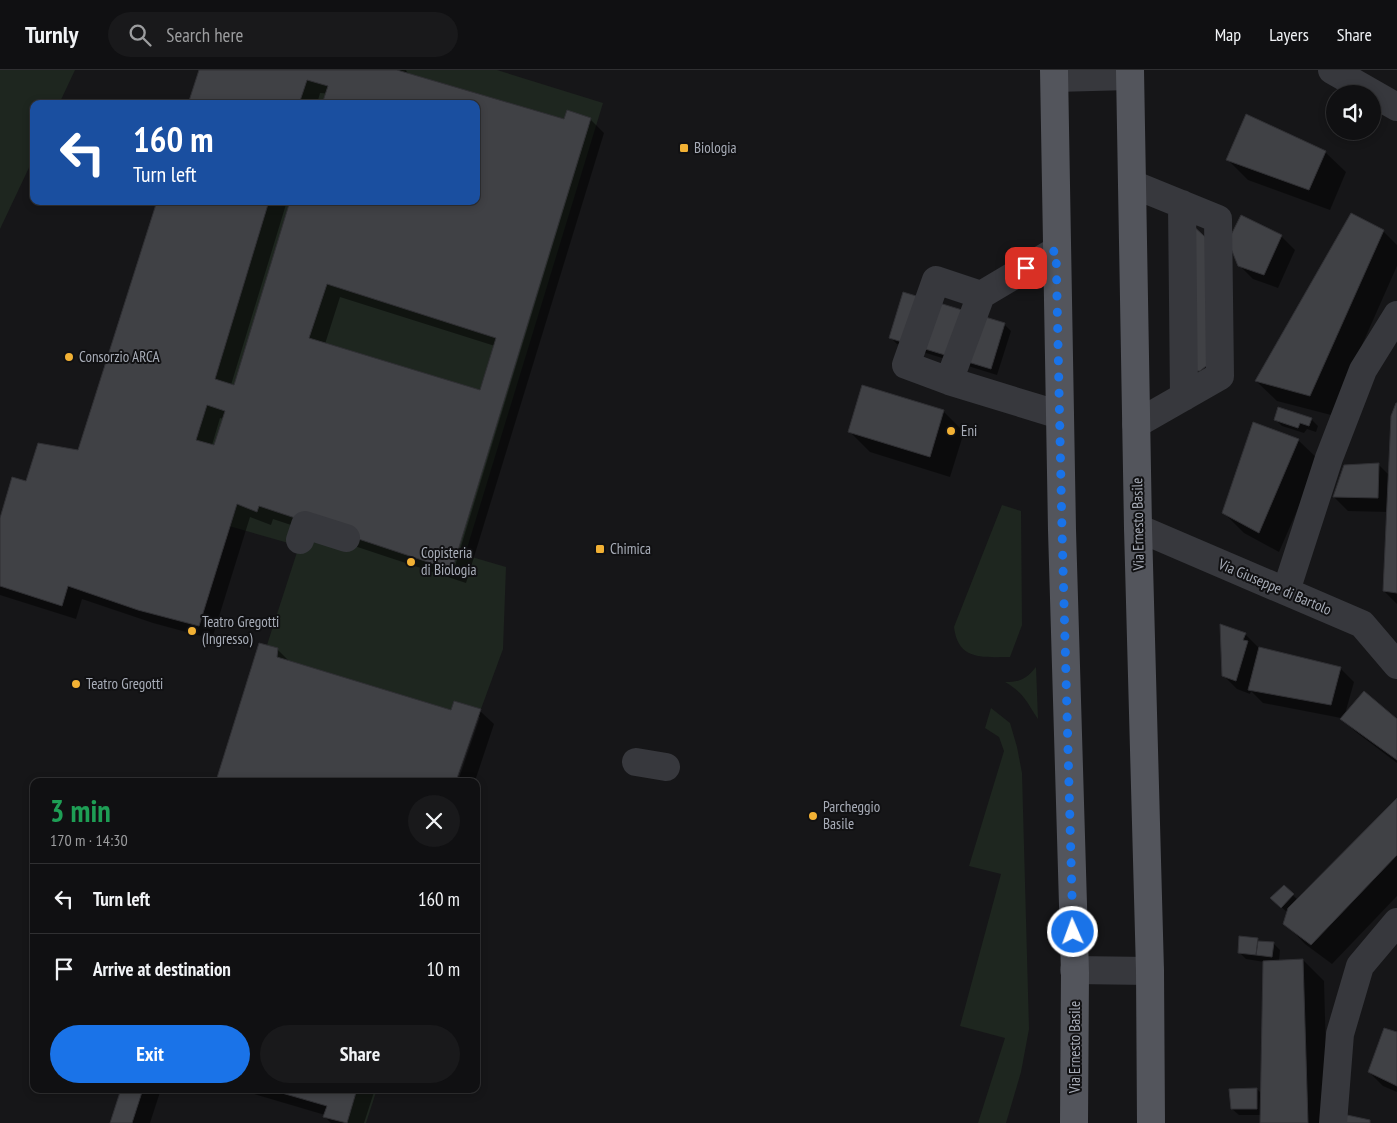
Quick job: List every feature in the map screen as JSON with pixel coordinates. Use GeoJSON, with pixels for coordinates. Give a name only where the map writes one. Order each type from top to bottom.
{"type":"FeatureCollection","features":[{"type":"Feature","properties":{"kind":"main road","name":"Via Ernesto Basile"},"geometry":{"type":"LineString","coordinates":[[1130,73],[1138,528],[1150,971],[1151,1123]]}},
{"type":"Feature","properties":{"kind":"main road","name":"Via Ernesto Basile"},"geometry":{"type":"LineString","coordinates":[[1054,74],[1062,540],[1074,970],[1074,1123]]}},
{"type":"Feature","properties":{"kind":"street"},"geometry":{"type":"LineString","coordinates":[[1332,70],[1397,107]]}},
{"type":"Feature","properties":{"kind":"street","name":"Via Ernesto Basile"},"geometry":{"type":"LineString","coordinates":[[1054,74],[1130,73]]}},
{"type":"Feature","properties":{"kind":"street"},"geometry":{"type":"LineString","coordinates":[[1132,184],[1218,219],[1220,376],[1136,424]]}},
{"type":"Feature","properties":{"kind":"street"},"geometry":{"type":"LineString","coordinates":[[950,381],[980,295],[1056,250]]}},
{"type":"Feature","properties":{"kind":"street"},"geometry":{"type":"LineString","coordinates":[[980,295],[936,280],[906,365],[950,381],[1060,415]]}},
{"type":"Feature","properties":{"kind":"street"},"geometry":{"type":"LineString","coordinates":[[1286,591],[1329,458],[1363,370],[1397,315]]}},
{"type":"Feature","properties":{"kind":"street"},"geometry":{"type":"LineString","coordinates":[[300,540],[304,525],[346,538]]}},
{"type":"Feature","properties":{"kind":"street","name":"Via Giuseppe di Bartolo"},"geometry":{"type":"LineString","coordinates":[[1138,528],[1362,624],[1397,665]]}},
{"type":"Feature","properties":{"kind":"street"},"geometry":{"type":"LineString","coordinates":[[636,762],[666,767]]}},
{"type":"Feature","properties":{"kind":"street"},"geometry":{"type":"LineString","coordinates":[[1333,1123],[1340,1034],[1360,966],[1397,922]]}},
{"type":"Feature","properties":{"kind":"street"},"geometry":{"type":"LineString","coordinates":[[1074,970],[1150,971]]}},
{"type":"Feature","properties":{"kind":"shaded area"},"geometry":{"type":"Polygon","coordinates":[[[0,70],[75,70],[61,100],[30,100],[30,165],[0,229],[0,70]]]}},
{"type":"Feature","properties":{"kind":"shaded area"},"geometry":{"type":"Polygon","coordinates":[[[397,70],[497,70],[603,103],[465,555],[506,567],[503,649],[481,709],[454,701],[451,710],[277,657],[267,645],[299,546],[229,526],[237,504],[257,512],[259,506],[452,569],[564,119],[397,70]]]}},
{"type":"Feature","properties":{"kind":"shaded area"},"geometry":{"type":"Polygon","coordinates":[[[307,80],[328,86],[323,100],[300,100],[307,80]]]}},
{"type":"Feature","properties":{"kind":"shaded area"},"geometry":{"type":"Polygon","coordinates":[[[268,205],[289,205],[234,385],[215,379],[268,205]]]}},
{"type":"Feature","properties":{"kind":"shaded area"},"geometry":{"type":"Polygon","coordinates":[[[327,284],[496,338],[480,390],[309,338],[327,284]]]}},
{"type":"Feature","properties":{"kind":"shaded area"},"geometry":{"type":"Polygon","coordinates":[[[207,405],[225,411],[214,445],[196,440],[207,405]]]}},
{"type":"Feature","properties":{"kind":"shaded area"},"geometry":{"type":"Polygon","coordinates":[[[1002,505],[1021,511],[1022,625],[1010,657],[973,655],[961,646],[956,638],[954,627],[1002,505]]]}},
{"type":"Feature","properties":{"kind":"shaded area"},"geometry":{"type":"Polygon","coordinates":[[[1036,667],[1038,719],[1021,694],[1005,682],[1023,679],[1036,667]]]}},
{"type":"Feature","properties":{"kind":"shaded area"},"geometry":{"type":"Polygon","coordinates":[[[991,708],[1010,723],[1022,773],[1029,1029],[1021,1072],[1006,1123],[978,1123],[1005,1038],[960,1026],[1001,874],[969,866],[1004,751],[999,737],[985,728],[991,708]]]}},
{"type":"Feature","properties":{"kind":"shaded area"},"geometry":{"type":"Polygon","coordinates":[[[356,1093],[376,1093],[366,1123],[347,1123],[356,1093]]]}},
{"type":"Feature","properties":{"kind":"building"},"geometry":{"type":"Polygon","coordinates":[[[199,70],[397,70],[564,119],[567,110],[591,118],[452,570],[259,506],[257,512],[237,504],[199,626],[138,610],[68,586],[62,606],[0,586],[0,518],[12,477],[26,481],[38,443],[78,450],[156,205],[268,205],[215,379],[234,385],[289,205],[480,205],[480,100],[323,100],[328,86],[307,80],[300,100],[189,100],[199,70]],[[327,284],[309,338],[480,390],[496,338],[327,284]],[[207,405],[196,440],[214,445],[225,411],[207,405]]]}},
{"type":"Feature","properties":{"kind":"building"},"geometry":{"type":"Polygon","coordinates":[[[1246,114],[1326,151],[1309,190],[1226,160],[1246,114]]]}},
{"type":"Feature","properties":{"kind":"building"},"geometry":{"type":"Polygon","coordinates":[[[1351,213],[1384,230],[1310,396],[1255,381],[1351,213]]]}},
{"type":"Feature","properties":{"kind":"building"},"geometry":{"type":"Polygon","coordinates":[[[1241,215],[1282,235],[1264,275],[1238,266],[1228,241],[1241,215]]]}},
{"type":"Feature","properties":{"kind":"building"},"geometry":{"type":"Polygon","coordinates":[[[1186,219],[1222,253],[1222,353],[1200,371],[1192,371],[1186,219]]]}},
{"type":"Feature","properties":{"kind":"building"},"geometry":{"type":"Polygon","coordinates":[[[903,292],[1005,323],[991,369],[889,338],[903,292]]]}},
{"type":"Feature","properties":{"kind":"building"},"geometry":{"type":"Polygon","coordinates":[[[862,385],[944,410],[930,457],[848,432],[862,385]]]}},
{"type":"Feature","properties":{"kind":"building"},"geometry":{"type":"Polygon","coordinates":[[[1396,403],[1397,593],[1383,591],[1391,416],[1396,403]]]}},
{"type":"Feature","properties":{"kind":"building"},"geometry":{"type":"Polygon","coordinates":[[[1278,407],[1312,418],[1309,426],[1300,423],[1298,428],[1274,420],[1278,407]]]}},
{"type":"Feature","properties":{"kind":"building"},"geometry":{"type":"Polygon","coordinates":[[[1253,422],[1299,439],[1259,533],[1222,513],[1253,422]]]}},
{"type":"Feature","properties":{"kind":"building"},"geometry":{"type":"Polygon","coordinates":[[[1379,463],[1378,498],[1333,497],[1344,465],[1379,463]]]}},
{"type":"Feature","properties":{"kind":"building"},"geometry":{"type":"Polygon","coordinates":[[[1220,624],[1246,633],[1243,640],[1248,641],[1236,681],[1222,676],[1220,624]]]}},
{"type":"Feature","properties":{"kind":"building"},"geometry":{"type":"Polygon","coordinates":[[[259,643],[278,648],[277,657],[451,710],[454,701],[481,709],[457,778],[217,778],[259,643]]]}},
{"type":"Feature","properties":{"kind":"building"},"geometry":{"type":"Polygon","coordinates":[[[1259,647],[1341,667],[1331,705],[1248,690],[1259,647]]]}},
{"type":"Feature","properties":{"kind":"building"},"geometry":{"type":"Polygon","coordinates":[[[1364,691],[1397,719],[1397,760],[1340,719],[1364,691]]]}},
{"type":"Feature","properties":{"kind":"building"},"geometry":{"type":"Polygon","coordinates":[[[1397,798],[1397,855],[1311,945],[1283,924],[1288,908],[1397,798]]]}},
{"type":"Feature","properties":{"kind":"building"},"geometry":{"type":"Polygon","coordinates":[[[1284,885],[1294,894],[1281,908],[1270,898],[1284,885]]]}},
{"type":"Feature","properties":{"kind":"building"},"geometry":{"type":"Polygon","coordinates":[[[1239,936],[1258,938],[1256,955],[1238,953],[1239,936]]]}},
{"type":"Feature","properties":{"kind":"building"},"geometry":{"type":"Polygon","coordinates":[[[1258,941],[1274,942],[1272,957],[1256,955],[1258,941]]]}},
{"type":"Feature","properties":{"kind":"building"},"geometry":{"type":"Polygon","coordinates":[[[1303,959],[1308,1123],[1260,1123],[1263,961],[1303,959]]]}},
{"type":"Feature","properties":{"kind":"building"},"geometry":{"type":"Polygon","coordinates":[[[1384,1028],[1397,1032],[1397,1086],[1368,1072],[1384,1028]]]}},
{"type":"Feature","properties":{"kind":"building"},"geometry":{"type":"Polygon","coordinates":[[[1257,1088],[1257,1109],[1231,1109],[1229,1089],[1257,1088]]]}},
{"type":"Feature","properties":{"kind":"building"},"geometry":{"type":"Polygon","coordinates":[[[120,1093],[142,1093],[132,1123],[110,1123],[120,1093]]]}},
{"type":"Feature","properties":{"kind":"building"},"geometry":{"type":"Polygon","coordinates":[[[282,1093],[356,1093],[347,1123],[323,1117],[327,1106],[282,1093]]]}},
{"type":"Feature","properties":{"kind":"building"},"geometry":{"type":"Polygon","coordinates":[[[1347,1115],[1370,1120],[1370,1123],[1345,1123],[1347,1115]]]}},
{"type":"Feature","properties":{"kind":"place","name":"Biologia"},"geometry":{"type":"Point","coordinates":[684,148]}},
{"type":"Feature","properties":{"kind":"place","name":"Consorzio ARCA"},"geometry":{"type":"Point","coordinates":[69,357]}},
{"type":"Feature","properties":{"kind":"place","name":"Eni"},"geometry":{"type":"Point","coordinates":[951,431]}},
{"type":"Feature","properties":{"kind":"place","name":"Chimica"},"geometry":{"type":"Point","coordinates":[600,549]}},
{"type":"Feature","properties":{"kind":"place","name":"Copisteria di Biologia"},"geometry":{"type":"Point","coordinates":[411,562]}},
{"type":"Feature","properties":{"kind":"place","name":"Teatro Gregotti (Ingresso)"},"geometry":{"type":"Point","coordinates":[192,631]}},
{"type":"Feature","properties":{"kind":"place","name":"Teatro Gregotti"},"geometry":{"type":"Point","coordinates":[76,684]}},
{"type":"Feature","properties":{"kind":"place","name":"Parcheggio Basile"},"geometry":{"type":"Point","coordinates":[813,816]}},
{"type":"Feature","properties":{"kind":"route"},"geometry":{"type":"LineString","coordinates":[[1026,268],[1056,250],[1073,932]]}}]}
